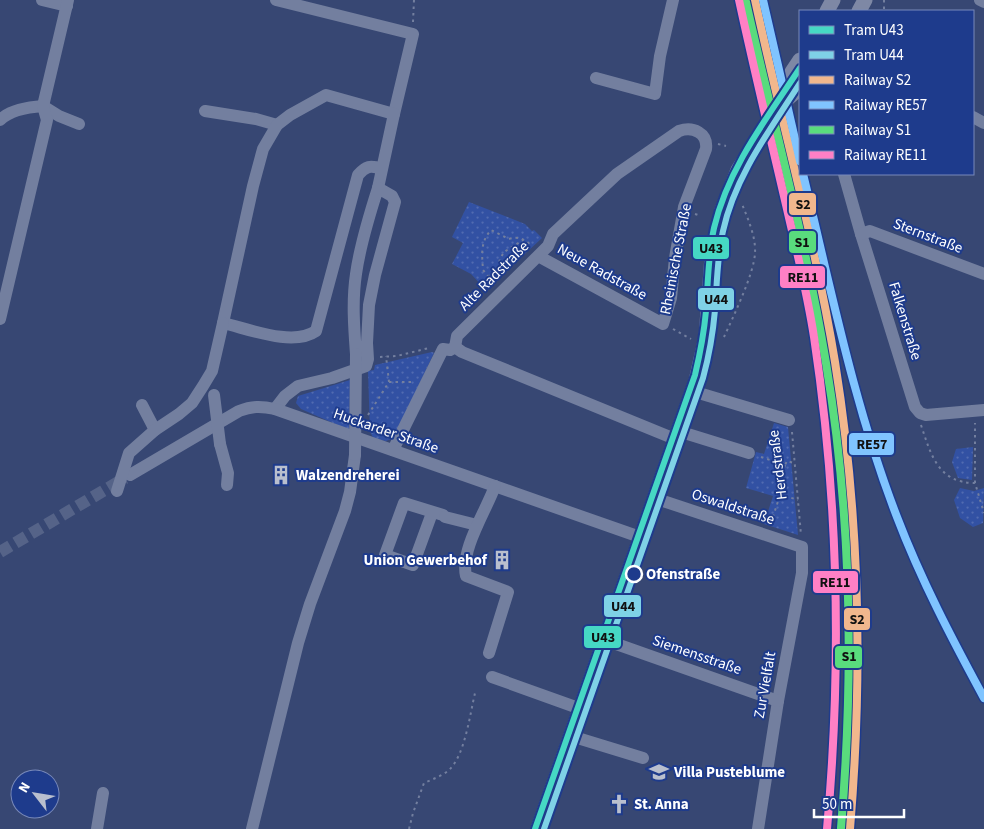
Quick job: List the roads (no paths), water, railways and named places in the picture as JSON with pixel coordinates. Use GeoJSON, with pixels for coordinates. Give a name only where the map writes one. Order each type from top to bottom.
{"type":"FeatureCollection","features":[{"type":"Feature","properties":{"kind":"main road"},"geometry":{"type":"LineString","coordinates":[[538,829],[692,391],[704,346],[715,237],[729,192],[746,157],[777,109],[792,72],[799,62]]}},
{"type":"Feature","properties":{"kind":"main road"},"geometry":{"type":"LineString","coordinates":[[777,109],[799,89]]}},
{"type":"Feature","properties":{"kind":"street"},"geometry":{"type":"LineString","coordinates":[[0,318],[47,120],[43,106],[67,3],[42,0]]}},
{"type":"Feature","properties":{"kind":"street"},"geometry":{"type":"LineString","coordinates":[[252,829],[298,643],[310,604],[345,511],[352,483],[355,455],[356,354],[354,319],[356,275],[414,34],[276,0]]}},
{"type":"Feature","properties":{"kind":"street"},"geometry":{"type":"LineString","coordinates":[[596,78],[655,94],[660,56],[673,0]]}},
{"type":"Feature","properties":{"kind":"street"},"geometry":{"type":"LineString","coordinates":[[980,0],[984,2]]}},
{"type":"Feature","properties":{"kind":"street"},"geometry":{"type":"LineString","coordinates":[[227,485],[228,474],[220,444],[212,371],[263,149],[277,125],[290,115],[326,95],[394,114]]}},
{"type":"Feature","properties":{"kind":"street"},"geometry":{"type":"LineString","coordinates":[[0,120],[21,110],[43,106],[59,116],[79,124]]}},
{"type":"Feature","properties":{"kind":"street"},"geometry":{"type":"LineString","coordinates":[[205,111],[256,119],[277,125]]}},
{"type":"Feature","properties":{"kind":"street","name":"Rheinische Straße"},"geometry":{"type":"LineString","coordinates":[[663,324],[671,298],[675,258],[684,207],[707,145],[706,140],[699,132],[690,129],[679,132]]}},
{"type":"Feature","properties":{"kind":"street","name":"Alte Radstraße"},"geometry":{"type":"LineString","coordinates":[[393,450],[424,387],[457,336],[548,246],[553,234],[616,174],[679,132]]}},
{"type":"Feature","properties":{"kind":"street"},"geometry":{"type":"LineString","coordinates":[[223,323],[283,338],[309,336],[316,332],[358,175],[365,167],[370,166],[382,169]]}},
{"type":"Feature","properties":{"kind":"street","name":"Falkenstraße"},"geometry":{"type":"LineString","coordinates":[[844,175],[915,407],[920,413],[926,415],[979,411]]}},
{"type":"Feature","properties":{"kind":"street"},"geometry":{"type":"LineString","coordinates":[[275,409],[285,396],[298,386],[332,378],[366,366],[368,359],[369,305],[395,202],[392,196],[378,188]]}},
{"type":"Feature","properties":{"kind":"street","name":"Sternstraße"},"geometry":{"type":"LineString","coordinates":[[861,234],[870,231],[984,274]]}},
{"type":"Feature","properties":{"kind":"street","name":"Neue Radstraße"},"geometry":{"type":"LineString","coordinates":[[538,256],[663,324]]}},
{"type":"Feature","properties":{"kind":"street"},"geometry":{"type":"LineString","coordinates":[[449,348],[677,435],[749,453]]}},
{"type":"Feature","properties":{"kind":"street"},"geometry":{"type":"LineString","coordinates":[[117,492],[129,453],[155,430],[192,403],[212,371]]}},
{"type":"Feature","properties":{"kind":"street","name":"Herdstraße"},"geometry":{"type":"LineString","coordinates":[[692,391],[789,420]]}},
{"type":"Feature","properties":{"kind":"street"},"geometry":{"type":"LineString","coordinates":[[142,405],[155,430]]}},
{"type":"Feature","properties":{"kind":"street","name":"Huckarder Straße"},"geometry":{"type":"LineString","coordinates":[[130,475],[239,411],[262,406],[640,537]]}},
{"type":"Feature","properties":{"kind":"street"},"geometry":{"type":"LineString","coordinates":[[489,653],[508,592],[466,576],[464,567],[477,525],[495,486]]}},
{"type":"Feature","properties":{"kind":"street","name":"Oswaldstraße"},"geometry":{"type":"LineString","coordinates":[[654,498],[802,547]]}},
{"type":"Feature","properties":{"kind":"street"},"geometry":{"type":"LineString","coordinates":[[440,515],[413,565],[385,555],[404,503],[477,525]]}},
{"type":"Feature","properties":{"kind":"street","name":"Zur Vielfalt"},"geometry":{"type":"LineString","coordinates":[[758,829],[778,701],[802,573],[802,547]]}},
{"type":"Feature","properties":{"kind":"street","name":"Siemensstraße"},"geometry":{"type":"LineString","coordinates":[[605,640],[778,701]]}},
{"type":"Feature","properties":{"kind":"street"},"geometry":{"type":"LineString","coordinates":[[492,677],[581,709]]}},
{"type":"Feature","properties":{"kind":"street"},"geometry":{"type":"LineString","coordinates":[[571,736],[643,758]]}},
{"type":"Feature","properties":{"kind":"street"},"geometry":{"type":"LineString","coordinates":[[97,829],[103,793]]}},
{"type":"Feature","properties":{"kind":"tunnel"},"geometry":{"type":"LineString","coordinates":[[0,552],[125,478]]}},
{"type":"Feature","properties":{"kind":"tram line","name":"U43"},"geometry":{"type":"LineString","coordinates":[[535,829],[695,375],[705,319],[712,238],[720,206],[750,144],[799,70]]}},
{"type":"Feature","properties":{"kind":"tram line","name":"U44"},"geometry":{"type":"LineString","coordinates":[[544,829],[703,378],[713,327],[723,231],[729,211],[745,172],[799,85]]}},
{"type":"Feature","properties":{"kind":"rail line","name":"RE11"},"geometry":{"type":"LineString","coordinates":[[739,0],[806,293],[814,337],[829,461],[836,583],[836,644],[832,767],[827,829]]}},
{"type":"Feature","properties":{"kind":"rail line","name":"S2"},"geometry":{"type":"LineString","coordinates":[[755,0],[827,316],[850,478],[857,595],[858,654],[857,712],[850,829]]}},
{"type":"Feature","properties":{"kind":"rail line","name":"RE57"},"geometry":{"type":"LineString","coordinates":[[763,0],[799,157]]}},
{"type":"Feature","properties":{"kind":"rail line","name":"S1"},"geometry":{"type":"LineString","coordinates":[[746,2],[809,272],[835,421],[846,537],[849,654],[848,712],[841,828]]}},
{"type":"Feature","properties":{"kind":"rail line","name":"RE57"},"geometry":{"type":"LineString","coordinates":[[803,175],[844,347],[882,475],[906,540],[927,586],[984,698]]}},
{"type":"Feature","properties":{"kind":"place","name":"Walzendreherei"},"geometry":{"type":"Point","coordinates":[281,475]}},
{"type":"Feature","properties":{"kind":"place","name":"Union Gewerbehof"},"geometry":{"type":"Point","coordinates":[502,560]}},
{"type":"Feature","properties":{"kind":"place","name":"Ofenstraße"},"geometry":{"type":"Point","coordinates":[634,574]}},
{"type":"Feature","properties":{"kind":"place","name":"Villa Pusteblume"},"geometry":{"type":"Point","coordinates":[659,772]}},
{"type":"Feature","properties":{"kind":"place","name":"St. Anna"},"geometry":{"type":"Point","coordinates":[619,804]}}]}
